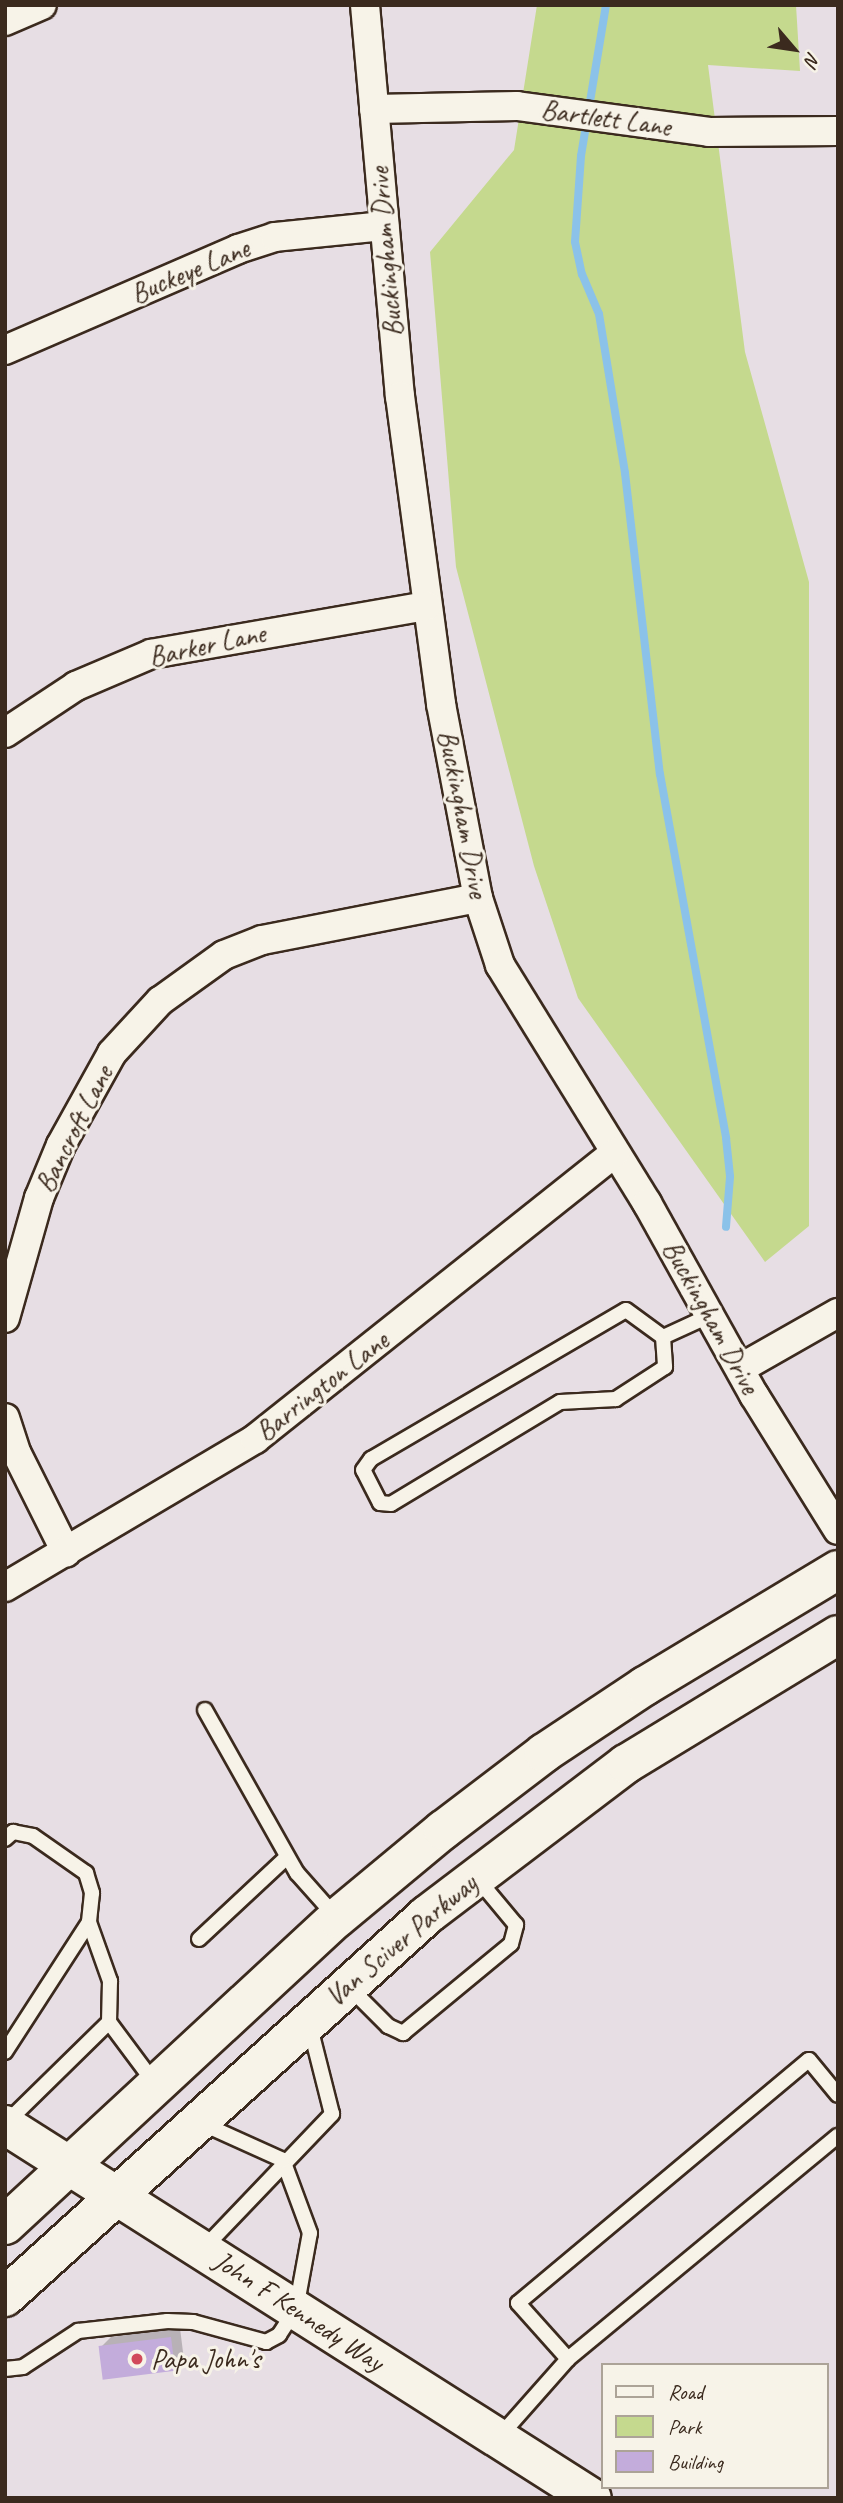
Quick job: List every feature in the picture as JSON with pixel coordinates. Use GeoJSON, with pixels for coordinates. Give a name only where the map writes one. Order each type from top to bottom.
{"type":"FeatureCollection","features":[{"type":"Feature","properties":{"kind":"street"},"geometry":{"type":"LineString","coordinates":[[5,21],[42,5]]}},
{"type":"Feature","properties":{"kind":"street","name":"Buckingham Drive"},"geometry":{"type":"LineString","coordinates":[[365,5],[391,324],[427,606],[478,898],[500,965],[615,1153],[838,1530]]}},
{"type":"Feature","properties":{"kind":"street","name":"Bartlett Lane"},"geometry":{"type":"LineString","coordinates":[[374,109],[517,106],[709,132],[838,131]]}},
{"type":"Feature","properties":{"kind":"street","name":"Buckeye Lane"},"geometry":{"type":"LineString","coordinates":[[5,350],[238,249],[285,236],[384,226]]}},
{"type":"Feature","properties":{"kind":"street","name":"Barker Lane"},"geometry":{"type":"LineString","coordinates":[[5,733],[64,693],[151,654],[427,606]]}},
{"type":"Feature","properties":{"kind":"street","name":"Bancroft Lane"},"geometry":{"type":"LineString","coordinates":[[5,1318],[38,1198],[61,1145],[112,1053],[160,1001],[224,955],[262,940],[478,898]]}},
{"type":"Feature","properties":{"kind":"street","name":"Barrington Lane"},"geometry":{"type":"LineString","coordinates":[[5,1587],[255,1439],[615,1153]]}},
{"type":"Feature","properties":{"kind":"street"},"geometry":{"type":"LineString","coordinates":[[741,1368],[838,1313]]}},
{"type":"Feature","properties":{"kind":"street"},"geometry":{"type":"LineString","coordinates":[[5,1418],[18,1454],[66,1552]]}},
{"type":"Feature","properties":{"kind":"street","name":"Van Sciver Parkway"},"geometry":{"type":"LineString","coordinates":[[5,2225],[337,1919],[544,1753],[645,1686],[838,1570]]}},
{"type":"Feature","properties":{"kind":"street","name":"Van Sciver Parkway"},"geometry":{"type":"LineString","coordinates":[[5,2297],[346,1984],[475,1876],[626,1764],[838,1635]]}},
{"type":"Feature","properties":{"kind":"street","name":"John F Kennedy Way"},"geometry":{"type":"LineString","coordinates":[[5,2125],[117,2193],[592,2498]]}},
{"type":"Feature","properties":{"kind":"lane"},"geometry":{"type":"LineString","coordinates":[[626,1310],[663,1337],[665,1367],[616,1399],[560,1402],[391,1504],[380,1503],[363,1470],[371,1458],[626,1310]]}},
{"type":"Feature","properties":{"kind":"lane"},"geometry":{"type":"LineString","coordinates":[[663,1337],[711,1315]]}},
{"type":"Feature","properties":{"kind":"lane"},"geometry":{"type":"LineString","coordinates":[[205,1710],[287,1857],[337,1919]]}},
{"type":"Feature","properties":{"kind":"lane"},"geometry":{"type":"LineString","coordinates":[[5,1839],[13,1832],[33,1836],[86,1873],[92,1893],[89,1922],[110,1981],[109,2022],[156,2085]]}},
{"type":"Feature","properties":{"kind":"lane"},"geometry":{"type":"LineString","coordinates":[[199,1939],[287,1857]]}},
{"type":"Feature","properties":{"kind":"lane"},"geometry":{"type":"LineString","coordinates":[[346,1984],[388,2026],[404,2034],[511,1944],[516,1925],[475,1876]]}},
{"type":"Feature","properties":{"kind":"lane"},"geometry":{"type":"LineString","coordinates":[[5,2052],[89,1922]]}},
{"type":"Feature","properties":{"kind":"lane"},"geometry":{"type":"LineString","coordinates":[[203,2249],[283,2160],[332,2114],[308,2019]]}},
{"type":"Feature","properties":{"kind":"lane"},"geometry":{"type":"LineString","coordinates":[[5,2125],[109,2022]]}},
{"type":"Feature","properties":{"kind":"lane"},"geometry":{"type":"LineString","coordinates":[[568,2359],[518,2303],[809,2060],[838,2095]]}},
{"type":"Feature","properties":{"kind":"lane"},"geometry":{"type":"LineString","coordinates":[[5,2369],[23,2367],[78,2330],[155,2322],[193,2322],[266,2342],[279,2335],[296,2309],[310,2233],[283,2160],[196,2121]]}},
{"type":"Feature","properties":{"kind":"lane"},"geometry":{"type":"LineString","coordinates":[[498,2438],[568,2359],[838,2136]]}},
{"type":"Feature","properties":{"kind":"green space"},"geometry":{"type":"Polygon","coordinates":[[[537,5],[796,5],[800,71],[708,65],[745,352],[809,582],[809,1226],[765,1262],[578,998],[534,866],[456,567],[430,252],[514,150],[537,5]]]}},
{"type":"Feature","properties":{"kind":"building","name":"Papa John's"},"geometry":{"type":"Polygon","coordinates":[[[171,2337],[175,2371],[103,2380],[99,2346],[171,2337]]]}},
{"type":"Feature","properties":{"kind":"waterway"},"geometry":{"type":"LineString","coordinates":[[606,5],[581,156],[575,242],[582,274],[599,314],[625,473],[660,774],[726,1138],[730,1177],[726,1227]]}},
{"type":"Feature","properties":{"kind":"place","name":"Papa John's"},"geometry":{"type":"Point","coordinates":[137,2359]}}]}
